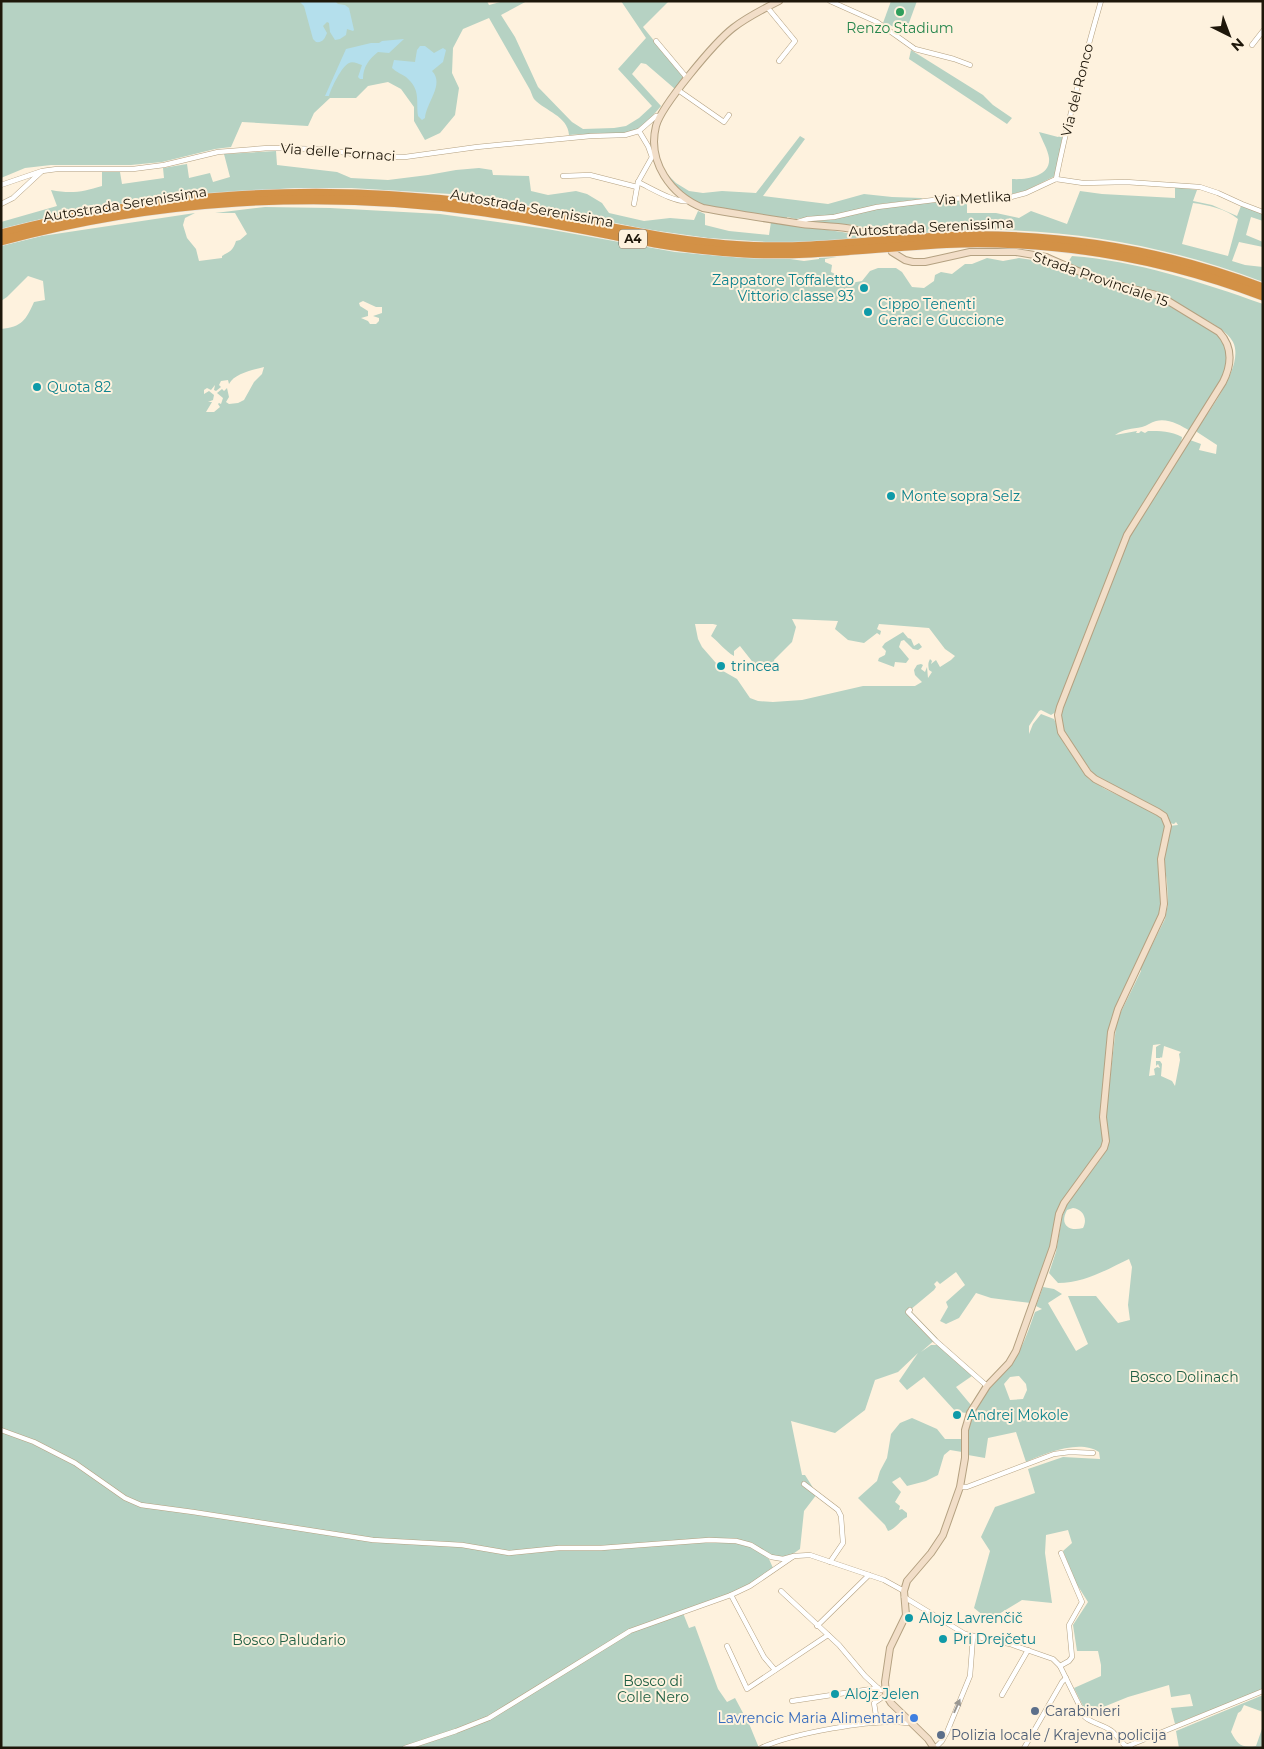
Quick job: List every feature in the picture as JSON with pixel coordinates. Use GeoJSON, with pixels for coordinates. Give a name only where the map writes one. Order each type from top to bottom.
{"type":"FeatureCollection","features":[{"type":"Feature","properties":{"kind":"highway","name":"Autostrada Serenissima"},"geometry":{"type":"LineString","coordinates":[[1,234],[90,214],[196,199],[276,194],[364,194],[419,197],[492,206],[656,236],[743,246],[805,246],[961,236],[1069,240],[1157,255],[1200,266],[1263,288]]}},
{"type":"Feature","properties":{"kind":"highway","name":"Autostrada Serenissima"},"geometry":{"type":"LineString","coordinates":[[1,241],[92,221],[198,206],[268,201],[374,202],[446,207],[500,214],[655,243],[736,252],[805,253],[961,243],[1068,247],[1112,253],[1176,267],[1220,280],[1263,296]]}},
{"type":"Feature","properties":{"kind":"street"},"geometry":{"type":"LineString","coordinates":[[779,1],[732,29],[709,52],[678,90],[659,116],[656,126],[654,148],[658,166],[670,185],[688,201],[702,208],[860,231],[874,238]]}},
{"type":"Feature","properties":{"kind":"street"},"geometry":{"type":"LineString","coordinates":[[830,1],[877,22],[915,49],[970,65]]}},
{"type":"Feature","properties":{"kind":"street","name":"Via del Ronco"},"geometry":{"type":"LineString","coordinates":[[1056,179],[1076,93],[1101,1]]}},
{"type":"Feature","properties":{"kind":"street"},"geometry":{"type":"LineString","coordinates":[[767,7],[795,41],[779,61]]}},
{"type":"Feature","properties":{"kind":"street"},"geometry":{"type":"LineString","coordinates":[[1252,45],[1263,31]]}},
{"type":"Feature","properties":{"kind":"street"},"geometry":{"type":"LineString","coordinates":[[656,41],[688,79]]}},
{"type":"Feature","properties":{"kind":"street"},"geometry":{"type":"LineString","coordinates":[[678,90],[724,122],[729,115]]}},
{"type":"Feature","properties":{"kind":"street","name":"Via delle Fornaci"},"geometry":{"type":"LineString","coordinates":[[1,185],[42,171],[164,165],[218,152],[268,148],[320,149],[367,156],[405,157],[477,146],[591,136],[625,135],[639,131],[656,116],[659,116]]}},
{"type":"Feature","properties":{"kind":"street"},"geometry":{"type":"LineString","coordinates":[[634,204],[638,185],[652,157],[639,131]]}},
{"type":"Feature","properties":{"kind":"street"},"geometry":{"type":"LineString","coordinates":[[1,204],[13,198],[42,171]]}},
{"type":"Feature","properties":{"kind":"street"},"geometry":{"type":"LineString","coordinates":[[562,176],[590,175],[638,185],[683,202],[688,201]]}},
{"type":"Feature","properties":{"kind":"street"},"geometry":{"type":"LineString","coordinates":[[1056,179],[1083,183],[1126,182],[1200,187],[1218,192],[1263,212]]}},
{"type":"Feature","properties":{"kind":"street","name":"Via Metlika"},"geometry":{"type":"LineString","coordinates":[[796,223],[808,219],[834,217],[877,207],[923,201],[1010,196],[1026,193],[1056,179]]}},
{"type":"Feature","properties":{"kind":"street","name":"Strada Provinciale 15"},"geometry":{"type":"LineString","coordinates":[[892,252],[905,260],[925,262],[970,252],[1016,252],[1031,254],[1061,263],[1096,279],[1160,296],[1219,332],[1225,339],[1230,355],[1228,372],[1127,535],[1071,676],[1058,715],[1061,732],[1088,774],[1158,812],[1164,816],[1168,826],[1161,858],[1164,904],[1162,915],[1118,1009],[1112,1026],[1103,1112],[1106,1144],[1064,1203],[1059,1214],[1053,1247],[1016,1351],[1009,1363],[987,1386],[970,1412],[967,1421],[965,1458],[960,1487],[943,1534],[931,1553],[910,1577],[904,1594]]}},
{"type":"Feature","properties":{"kind":"street"},"geometry":{"type":"LineString","coordinates":[[909,1311],[936,1341],[987,1386]]}},
{"type":"Feature","properties":{"kind":"street"},"geometry":{"type":"LineString","coordinates":[[1,1430],[34,1442],[75,1463],[125,1498],[141,1505],[373,1540],[462,1545],[509,1553],[559,1548],[601,1548],[709,1540],[736,1541],[751,1545],[771,1557],[783,1559],[810,1555],[884,1580],[958,1631],[973,1637],[989,1639],[1045,1656],[1060,1666],[1085,1717],[1107,1728],[1125,1747],[1131,1748]]}},
{"type":"Feature","properties":{"kind":"street"},"geometry":{"type":"LineString","coordinates":[[960,1487],[967,1487],[1054,1454],[1070,1452],[1093,1453]]}},
{"type":"Feature","properties":{"kind":"street"},"geometry":{"type":"LineString","coordinates":[[804,1484],[838,1510],[841,1516],[843,1543],[830,1562]]}},
{"type":"Feature","properties":{"kind":"street"},"geometry":{"type":"LineString","coordinates":[[1060,1666],[1072,1657],[1069,1625],[1082,1602],[1061,1553]]}},
{"type":"Feature","properties":{"kind":"street"},"geometry":{"type":"LineString","coordinates":[[404,1748],[489,1718],[630,1631],[731,1595],[750,1586],[794,1556]]}},
{"type":"Feature","properties":{"kind":"street"},"geometry":{"type":"LineString","coordinates":[[771,1557],[776,1567]]}},
{"type":"Feature","properties":{"kind":"street"},"geometry":{"type":"LineString","coordinates":[[817,1626],[869,1575]]}},
{"type":"Feature","properties":{"kind":"street"},"geometry":{"type":"LineString","coordinates":[[781,1591],[839,1645],[858,1669],[885,1693],[907,1719],[928,1739],[934,1748],[947,1732],[970,1676],[973,1637]]}},
{"type":"Feature","properties":{"kind":"street"},"geometry":{"type":"LineString","coordinates":[[877,1722],[874,1703],[885,1693],[890,1648],[906,1615],[904,1594]]}},
{"type":"Feature","properties":{"kind":"street"},"geometry":{"type":"LineString","coordinates":[[731,1595],[764,1657],[775,1670]]}},
{"type":"Feature","properties":{"kind":"street"},"geometry":{"type":"LineString","coordinates":[[727,1646],[747,1689],[828,1635]]}},
{"type":"Feature","properties":{"kind":"street"},"geometry":{"type":"LineString","coordinates":[[1002,1695],[1028,1650]]}},
{"type":"Feature","properties":{"kind":"street"},"geometry":{"type":"LineString","coordinates":[[1024,1748],[1066,1678]]}},
{"type":"Feature","properties":{"kind":"street"},"geometry":{"type":"LineString","coordinates":[[792,1701],[878,1688]]}},
{"type":"Feature","properties":{"kind":"street"},"geometry":{"type":"LineString","coordinates":[[1125,1747],[1263,1691]]}},
{"type":"Feature","properties":{"kind":"street"},"geometry":{"type":"LineString","coordinates":[[761,1748],[820,1731],[877,1722],[907,1723],[907,1719]]}},
{"type":"Feature","properties":{"kind":"green space"},"geometry":{"type":"Polygon","coordinates":[[[1,1],[487,1],[489,5],[504,1],[527,1],[501,15],[515,37],[538,87],[572,122],[583,129],[626,126],[639,118],[652,106],[618,69],[646,38],[621,1],[669,1],[643,27],[684,78],[675,89],[646,64],[641,63],[632,74],[661,106],[648,120],[639,128],[623,133],[569,135],[565,123],[534,99],[489,18],[463,29],[453,48],[452,73],[459,88],[455,115],[440,133],[425,140],[414,121],[414,107],[401,89],[388,82],[368,86],[356,98],[330,98],[314,113],[308,126],[242,122],[231,147],[162,162],[131,165],[51,165],[25,168],[1,178],[1,1]]]}},
{"type":"Feature","properties":{"kind":"green space","name":"Renzo Stadium"},"geometry":{"type":"Polygon","coordinates":[[[891,1],[917,1],[906,31],[883,23],[891,1]]]}},
{"type":"Feature","properties":{"kind":"green space"},"geometry":{"type":"Polygon","coordinates":[[[911,50],[983,95],[993,105],[1012,118],[1007,124],[909,59],[911,50]]]}},
{"type":"Feature","properties":{"kind":"green space"},"geometry":{"type":"Polygon","coordinates":[[[1039,132],[1058,137],[1063,134],[1055,176],[1025,191],[1012,194],[1012,179],[1036,176],[1042,173],[1049,164],[1046,148],[1039,132]]]}},
{"type":"Feature","properties":{"kind":"green space"},"geometry":{"type":"Polygon","coordinates":[[[800,136],[805,139],[763,196],[828,204],[864,194],[923,199],[881,204],[827,217],[796,219],[787,217],[787,219],[713,208],[696,203],[679,191],[663,170],[676,183],[689,191],[703,193],[722,191],[756,193],[800,136]]]}},
{"type":"Feature","properties":{"kind":"green space"},"geometry":{"type":"Polygon","coordinates":[[[276,151],[277,165],[337,172],[351,178],[388,180],[479,168],[492,170],[493,175],[529,176],[531,191],[548,195],[576,191],[587,194],[602,203],[609,213],[644,221],[670,218],[694,220],[698,211],[705,214],[705,225],[729,231],[769,235],[771,222],[842,232],[870,239],[795,244],[708,238],[644,229],[569,213],[467,195],[351,188],[295,188],[175,196],[74,211],[1,229],[1,222],[57,206],[51,190],[77,192],[102,186],[102,172],[120,172],[122,184],[164,178],[163,168],[187,164],[189,178],[210,173],[213,182],[230,177],[224,154],[276,151]]]}},
{"type":"Feature","properties":{"kind":"green space"},"geometry":{"type":"Polygon","coordinates":[[[1175,187],[1197,190],[1193,201],[1212,205],[1237,216],[1241,206],[1263,214],[1263,221],[1251,217],[1246,235],[1263,242],[1263,247],[1239,242],[1232,261],[1263,267],[1263,282],[1167,252],[1069,234],[987,230],[880,237],[872,231],[855,225],[810,221],[836,219],[881,208],[945,201],[967,201],[967,213],[996,213],[1019,218],[1031,211],[1067,224],[1080,191],[1175,198],[1175,187]],[[1193,203],[1182,244],[1228,256],[1238,219],[1211,206],[1193,203]]]}},
{"type":"Feature","properties":{"kind":"green space"},"geometry":{"type":"Polygon","coordinates":[[[265,207],[330,208],[440,214],[547,229],[675,252],[804,261],[837,257],[825,259],[825,262],[832,265],[831,272],[839,276],[839,285],[862,281],[870,271],[878,268],[896,268],[902,272],[912,287],[924,288],[934,281],[935,275],[941,272],[952,274],[965,264],[972,264],[987,258],[1003,261],[1019,258],[1046,262],[1161,301],[1216,334],[1224,342],[1228,354],[1225,373],[1190,431],[1174,423],[1160,420],[1124,430],[1115,435],[1137,431],[1136,433],[1141,431],[1145,433],[1157,431],[1170,432],[1182,437],[1181,444],[1113,563],[1056,712],[1051,715],[1041,710],[1039,711],[1029,726],[1029,734],[1033,724],[1041,714],[1054,719],[1065,745],[1089,779],[1105,789],[1157,814],[1165,826],[1159,857],[1161,918],[1114,1020],[1103,1107],[1106,1141],[1064,1203],[1053,1247],[1031,1303],[991,1298],[976,1293],[959,1318],[946,1324],[940,1321],[948,1307],[946,1302],[965,1285],[956,1272],[940,1284],[937,1281],[934,1284],[936,1287],[934,1290],[910,1310],[937,1338],[921,1352],[931,1345],[939,1345],[972,1376],[956,1387],[971,1405],[968,1413],[956,1412],[924,1377],[907,1390],[899,1381],[918,1353],[898,1372],[875,1380],[865,1410],[835,1433],[791,1421],[802,1475],[805,1475],[817,1494],[804,1511],[800,1549],[787,1558],[766,1557],[773,1568],[744,1588],[683,1613],[689,1628],[695,1626],[718,1689],[727,1702],[735,1698],[759,1748],[1,1748],[1,329],[19,324],[26,318],[34,302],[45,300],[43,281],[28,276],[1,301],[1,246],[42,236],[195,213],[185,218],[183,225],[187,238],[196,249],[199,261],[222,258],[232,249],[236,241],[247,234],[235,213],[215,213],[265,207]],[[363,301],[359,303],[360,306],[368,311],[368,316],[361,318],[370,324],[376,324],[379,318],[373,316],[382,313],[382,307],[376,307],[363,301]],[[264,367],[235,377],[229,384],[228,380],[221,381],[219,385],[221,387],[216,391],[214,390],[215,385],[211,390],[207,388],[204,390],[204,394],[209,391],[214,395],[213,400],[208,402],[212,402],[206,412],[214,412],[220,407],[218,404],[221,404],[223,398],[217,393],[222,389],[224,391],[227,388],[229,397],[226,402],[229,404],[244,400],[254,382],[262,374],[264,367]],[[792,619],[796,627],[792,642],[774,660],[775,666],[769,667],[755,665],[740,646],[734,651],[734,656],[728,652],[711,636],[717,625],[695,624],[702,647],[723,671],[737,679],[750,698],[758,701],[802,700],[863,686],[915,686],[922,682],[915,675],[914,670],[917,665],[923,665],[921,669],[925,672],[927,667],[928,678],[932,672],[929,670],[930,659],[932,661],[931,664],[936,660],[940,667],[955,656],[945,649],[929,628],[879,624],[877,629],[881,631],[880,635],[877,633],[864,643],[848,640],[835,629],[838,621],[792,619]]]}},
{"type":"Feature","properties":{"kind":"green space","name":"Bosco Dolinach"},"geometry":{"type":"Polygon","coordinates":[[[1072,256],[1121,263],[1192,280],[1263,304],[1263,1688],[1175,1724],[1171,1708],[1193,1706],[1190,1694],[1171,1697],[1169,1685],[1128,1697],[1091,1712],[1083,1706],[1074,1688],[1101,1676],[1101,1665],[1098,1651],[1077,1651],[1073,1625],[1088,1602],[1076,1583],[1063,1551],[1072,1543],[1068,1530],[1046,1535],[1045,1553],[1052,1603],[1022,1600],[989,1620],[974,1608],[990,1551],[981,1537],[995,1507],[1035,1493],[1028,1469],[1063,1457],[1100,1459],[1099,1452],[1091,1448],[1073,1447],[1052,1451],[1026,1462],[1016,1432],[988,1438],[985,1458],[968,1455],[968,1429],[973,1412],[984,1395],[1010,1366],[1018,1352],[1035,1312],[1042,1309],[1036,1306],[1043,1287],[1054,1289],[1062,1294],[1048,1303],[1076,1351],[1088,1344],[1068,1296],[1096,1296],[1118,1323],[1130,1320],[1128,1305],[1132,1267],[1129,1259],[1077,1281],[1058,1283],[1049,1273],[1056,1252],[1062,1217],[1067,1204],[1102,1157],[1107,1147],[1105,1122],[1116,1027],[1119,1016],[1141,971],[1141,967],[1165,919],[1168,904],[1162,851],[1169,826],[1178,825],[1176,822],[1174,824],[1170,823],[1168,816],[1164,812],[1095,776],[1067,738],[1062,727],[1062,709],[1128,537],[1190,440],[1201,444],[1199,450],[1216,454],[1217,445],[1197,432],[1197,430],[1224,388],[1234,363],[1235,352],[1233,342],[1227,334],[1203,318],[1200,320],[1160,296],[1096,279],[1066,265],[1072,256]],[[1161,1044],[1153,1045],[1149,1076],[1155,1075],[1154,1069],[1160,1068],[1158,1064],[1156,1066],[1156,1061],[1160,1061],[1162,1064],[1161,1076],[1172,1081],[1175,1086],[1180,1060],[1179,1054],[1181,1052],[1164,1046],[1162,1058],[1156,1058],[1156,1047],[1161,1044]],[[1073,1208],[1067,1210],[1064,1220],[1067,1226],[1073,1229],[1083,1228],[1085,1218],[1082,1212],[1073,1208]],[[1019,1376],[1010,1377],[1004,1384],[1010,1400],[1023,1399],[1027,1390],[1026,1384],[1019,1376]]]}},
{"type":"Feature","properties":{"kind":"green space"},"geometry":{"type":"Polygon","coordinates":[[[903,632],[911,639],[914,646],[919,643],[922,647],[918,650],[913,649],[904,640],[901,641],[899,647],[909,659],[906,663],[895,662],[894,667],[878,661],[879,658],[885,655],[886,651],[882,647],[885,643],[903,632]]]}},
{"type":"Feature","properties":{"kind":"green space"},"geometry":{"type":"Polygon","coordinates":[[[912,1418],[937,1429],[945,1439],[962,1439],[962,1452],[950,1450],[944,1455],[938,1475],[926,1481],[907,1486],[900,1477],[892,1482],[901,1492],[895,1502],[900,1506],[899,1510],[902,1509],[907,1513],[907,1517],[888,1531],[885,1525],[858,1498],[877,1481],[887,1458],[891,1434],[900,1423],[912,1418]]]}},
{"type":"Feature","properties":{"kind":"green space"},"geometry":{"type":"Polygon","coordinates":[[[1263,1695],[1263,1712],[1244,1705],[1238,1713],[1231,1732],[1240,1745],[1256,1746],[1263,1726],[1263,1748],[1179,1748],[1176,1731],[1263,1695]]]}},
{"type":"Feature","properties":{"kind":"water"},"geometry":{"type":"Polygon","coordinates":[[[299,1],[335,1],[338,4],[345,5],[349,8],[354,30],[347,29],[346,35],[335,40],[327,22],[323,26],[327,33],[325,37],[322,41],[316,42],[313,39],[304,6],[299,1]]]}},
{"type":"Feature","properties":{"kind":"water"},"geometry":{"type":"Polygon","coordinates":[[[404,39],[389,53],[378,52],[372,57],[365,67],[363,79],[358,77],[362,65],[352,62],[346,65],[337,78],[329,96],[325,96],[346,49],[382,41],[404,39]]]}},
{"type":"Feature","properties":{"kind":"water"},"geometry":{"type":"Polygon","coordinates":[[[420,46],[425,46],[434,53],[443,48],[446,50],[443,62],[432,71],[437,82],[436,88],[425,118],[422,120],[418,116],[417,95],[414,86],[406,77],[392,68],[394,60],[415,62],[417,50],[420,46]]]}},
{"type":"Feature","properties":{"kind":"place","name":"Renzo Stadium"},"geometry":{"type":"Point","coordinates":[900,12]}},
{"type":"Feature","properties":{"kind":"place","name":"Zappatore Toffaletto Vittorio classe 93"},"geometry":{"type":"Point","coordinates":[864,288]}},
{"type":"Feature","properties":{"kind":"place","name":"Cippo Tenenti Geraci e Guccione"},"geometry":{"type":"Point","coordinates":[868,312]}},
{"type":"Feature","properties":{"kind":"place","name":"Quota 82"},"geometry":{"type":"Point","coordinates":[37,387]}},
{"type":"Feature","properties":{"kind":"place","name":"Monte sopra Selz"},"geometry":{"type":"Point","coordinates":[891,496]}},
{"type":"Feature","properties":{"kind":"place","name":"trincea"},"geometry":{"type":"Point","coordinates":[721,666]}},
{"type":"Feature","properties":{"kind":"place","name":"Andrej Mokole"},"geometry":{"type":"Point","coordinates":[957,1415]}},
{"type":"Feature","properties":{"kind":"place","name":"Alojz Lavrenčič"},"geometry":{"type":"Point","coordinates":[909,1618]}},
{"type":"Feature","properties":{"kind":"place","name":"Pri Drejčetu"},"geometry":{"type":"Point","coordinates":[943,1639]}},
{"type":"Feature","properties":{"kind":"place","name":"Alojz Jelen"},"geometry":{"type":"Point","coordinates":[835,1694]}},
{"type":"Feature","properties":{"kind":"place","name":"Carabinieri"},"geometry":{"type":"Point","coordinates":[1035,1711]}},
{"type":"Feature","properties":{"kind":"place","name":"Lavrencic Maria Alimentari"},"geometry":{"type":"Point","coordinates":[914,1718]}},
{"type":"Feature","properties":{"kind":"place","name":"Polizia locale / Krajevna policija"},"geometry":{"type":"Point","coordinates":[941,1735]}},
{"type":"Feature","properties":{"kind":"park label","name":"Bosco Paludario"},"geometry":{"type":"Point","coordinates":[289,1640]}},
{"type":"Feature","properties":{"kind":"park label","name":"Bosco di Colle Nero"},"geometry":{"type":"Point","coordinates":[653,1689]}}]}
